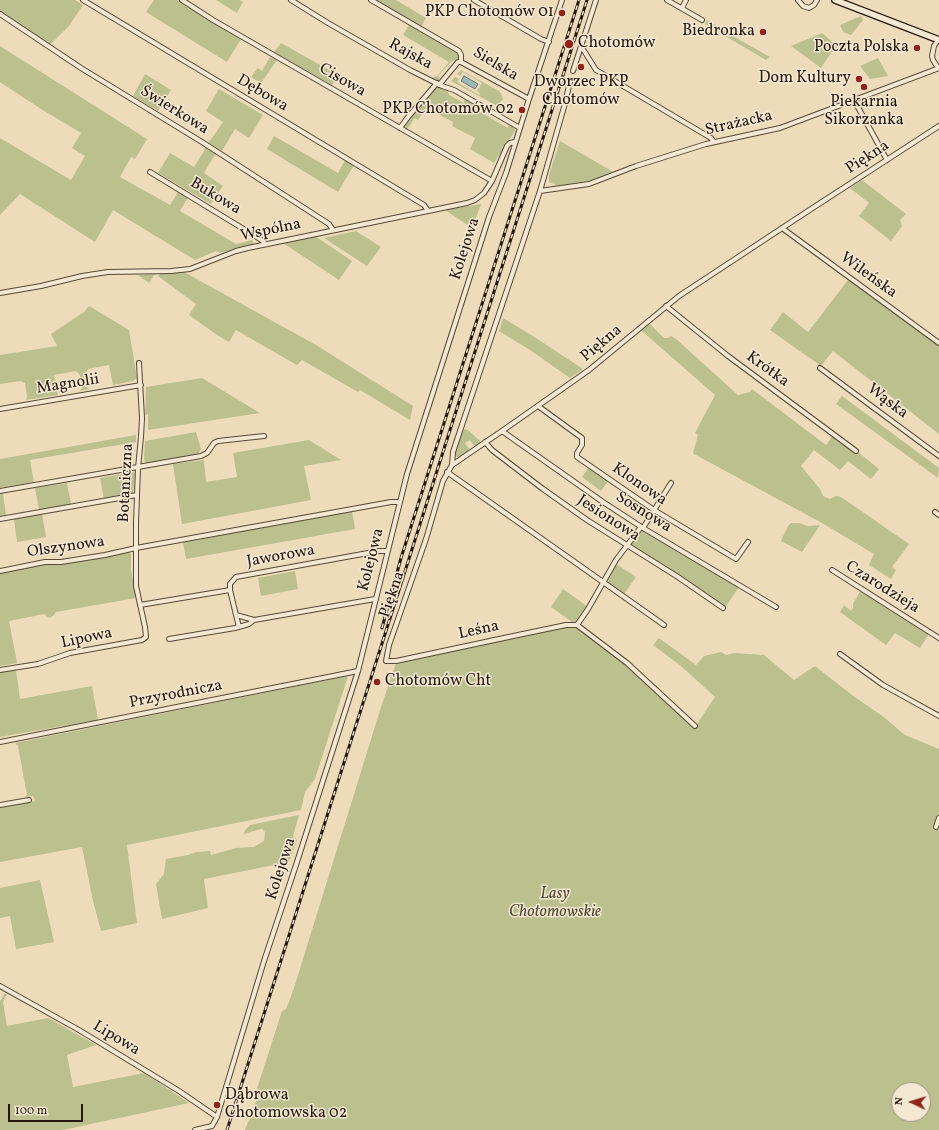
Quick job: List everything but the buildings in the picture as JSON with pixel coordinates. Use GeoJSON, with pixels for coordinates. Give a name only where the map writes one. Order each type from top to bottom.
{"type":"FeatureCollection","features":[{"type":"Feature","properties":{"kind":"street","name":"Dębowa"},"geometry":{"type":"LineString","coordinates":[[83,0],[424,205],[428,211]]}},
{"type":"Feature","properties":{"kind":"street","name":"Cisowa"},"geometry":{"type":"LineString","coordinates":[[182,0],[213,20],[492,181]]}},
{"type":"Feature","properties":{"kind":"street","name":"Rajska"},"geometry":{"type":"LineString","coordinates":[[291,0],[328,23],[438,84],[454,90],[520,128]]}},
{"type":"Feature","properties":{"kind":"street","name":"Sielska"},"geometry":{"type":"LineString","coordinates":[[371,0],[459,51],[461,55],[461,62],[528,99]]}},
{"type":"Feature","properties":{"kind":"street"},"geometry":{"type":"LineString","coordinates":[[474,0],[541,39],[549,42]]}},
{"type":"Feature","properties":{"kind":"street","name":"Kolejowa"},"geometry":{"type":"LineString","coordinates":[[195,1130],[212,1126],[217,1117],[264,961],[358,671],[398,502],[489,217],[516,142],[528,99],[549,42],[562,0]]}},
{"type":"Feature","properties":{"kind":"street"},"geometry":{"type":"LineString","coordinates":[[573,71],[596,0]]}},
{"type":"Feature","properties":{"kind":"street"},"geometry":{"type":"LineString","coordinates":[[668,0],[702,20]]}},
{"type":"Feature","properties":{"kind":"street"},"geometry":{"type":"LineString","coordinates":[[682,8],[686,0]]}},
{"type":"Feature","properties":{"kind":"street"},"geometry":{"type":"LineString","coordinates":[[798,0],[803,6],[809,8],[814,5],[817,0]]}},
{"type":"Feature","properties":{"kind":"street"},"geometry":{"type":"LineString","coordinates":[[835,0],[939,40],[934,46],[932,56],[939,68]]}},
{"type":"Feature","properties":{"kind":"street","name":"Świerkowa"},"geometry":{"type":"LineString","coordinates":[[0,14],[81,68],[208,146],[329,224],[333,230]]}},
{"type":"Feature","properties":{"kind":"street"},"geometry":{"type":"LineString","coordinates":[[581,46],[596,70],[711,138],[714,142]]}},
{"type":"Feature","properties":{"kind":"street"},"geometry":{"type":"LineString","coordinates":[[400,128],[408,117],[458,62],[461,62]]}},
{"type":"Feature","properties":{"kind":"street","name":"Strażacka"},"geometry":{"type":"LineString","coordinates":[[540,191],[589,184],[636,166],[714,142],[774,130],[939,68]]}},
{"type":"Feature","properties":{"kind":"street"},"geometry":{"type":"LineString","coordinates":[[452,465],[453,452],[540,191],[570,82]]}},
{"type":"Feature","properties":{"kind":"street"},"geometry":{"type":"LineString","coordinates":[[854,100],[887,160]]}},
{"type":"Feature","properties":{"kind":"street","name":"Piękna"},"geometry":{"type":"LineString","coordinates":[[386,661],[389,645],[426,539],[440,490],[447,472],[452,465],[590,370],[666,306],[782,228],[939,126]]}},
{"type":"Feature","properties":{"kind":"street","name":"Wspólna"},"geometry":{"type":"LineString","coordinates":[[0,293],[108,272],[171,271],[190,269],[236,251],[475,200],[484,193],[492,181],[507,146],[510,143],[516,142]]}},
{"type":"Feature","properties":{"kind":"street","name":"Bukowa"},"geometry":{"type":"LineString","coordinates":[[150,172],[260,238],[266,244]]}},
{"type":"Feature","properties":{"kind":"street","name":"Wileńska"},"geometry":{"type":"LineString","coordinates":[[782,228],[939,343]]}},
{"type":"Feature","properties":{"kind":"street","name":"Krótka"},"geometry":{"type":"LineString","coordinates":[[666,306],[728,356],[856,451]]}},
{"type":"Feature","properties":{"kind":"street","name":"Botaniczna"},"geometry":{"type":"LineString","coordinates":[[140,363],[142,437],[138,468],[136,548],[136,586],[140,605]]}},
{"type":"Feature","properties":{"kind":"street","name":"Wąska"},"geometry":{"type":"LineString","coordinates":[[820,368],[939,456]]}},
{"type":"Feature","properties":{"kind":"street","name":"Magnolii"},"geometry":{"type":"LineString","coordinates":[[0,409],[141,385]]}},
{"type":"Feature","properties":{"kind":"street","name":"Klonowa"},"geometry":{"type":"LineString","coordinates":[[538,406],[582,438],[582,445],[577,453],[577,457],[654,510],[736,559],[748,542]]}},
{"type":"Feature","properties":{"kind":"street","name":"Sosnowa"},"geometry":{"type":"LineString","coordinates":[[502,431],[596,498],[642,528],[776,607]]}},
{"type":"Feature","properties":{"kind":"street"},"geometry":{"type":"LineString","coordinates":[[0,491],[201,456],[208,452],[218,441],[264,436]]}},
{"type":"Feature","properties":{"kind":"street","name":"Jesionowa"},"geometry":{"type":"LineString","coordinates":[[485,442],[492,450],[543,489],[627,546],[678,577],[723,608]]}},
{"type":"Feature","properties":{"kind":"street"},"geometry":{"type":"LineString","coordinates":[[447,472],[664,625]]}},
{"type":"Feature","properties":{"kind":"street"},"geometry":{"type":"LineString","coordinates":[[671,483],[642,528],[616,560],[588,609],[577,625],[627,663],[695,726]]}},
{"type":"Feature","properties":{"kind":"street"},"geometry":{"type":"LineString","coordinates":[[0,519],[137,495]]}},
{"type":"Feature","properties":{"kind":"street","name":"Olszynowa"},"geometry":{"type":"LineString","coordinates":[[0,571],[45,562],[61,562],[105,555],[136,548],[391,502],[398,502]]}},
{"type":"Feature","properties":{"kind":"street"},"geometry":{"type":"LineString","coordinates":[[935,512],[939,515]]}},
{"type":"Feature","properties":{"kind":"street","name":"Jaworowa"},"geometry":{"type":"LineString","coordinates":[[230,590],[230,584],[236,577],[379,550],[387,550]]}},
{"type":"Feature","properties":{"kind":"street","name":"Czarodzieja"},"geometry":{"type":"LineString","coordinates":[[832,570],[939,638]]}},
{"type":"Feature","properties":{"kind":"street"},"geometry":{"type":"LineString","coordinates":[[140,605],[230,590],[239,627]]}},
{"type":"Feature","properties":{"kind":"street"},"geometry":{"type":"LineString","coordinates":[[236,615],[254,620],[375,599]]}},
{"type":"Feature","properties":{"kind":"street","name":"Lipowa"},"geometry":{"type":"LineString","coordinates":[[0,670],[38,664],[70,653],[144,639],[146,635],[140,605]]}},
{"type":"Feature","properties":{"kind":"street"},"geometry":{"type":"LineString","coordinates":[[169,639],[239,627],[250,624],[254,620]]}},
{"type":"Feature","properties":{"kind":"street","name":"Leśna"},"geometry":{"type":"LineString","coordinates":[[386,661],[396,661],[566,625],[577,625]]}},
{"type":"Feature","properties":{"kind":"street"},"geometry":{"type":"LineString","coordinates":[[840,654],[883,685],[939,716]]}},
{"type":"Feature","properties":{"kind":"street","name":"Przyrodnicza"},"geometry":{"type":"LineString","coordinates":[[0,742],[358,671]]}},
{"type":"Feature","properties":{"kind":"street"},"geometry":{"type":"LineString","coordinates":[[0,806],[29,800]]}},
{"type":"Feature","properties":{"kind":"street"},"geometry":{"type":"LineString","coordinates":[[936,826],[939,818]]}},
{"type":"Feature","properties":{"kind":"street","name":"Lipowa"},"geometry":{"type":"LineString","coordinates":[[0,986],[79,1030],[179,1091],[217,1117]]}},
{"type":"Feature","properties":{"kind":"green space"},"geometry":{"type":"Polygon","coordinates":[[[0,0],[75,0],[83,5],[69,26],[49,46],[0,11],[0,0]]]}},
{"type":"Feature","properties":{"kind":"green space"},"geometry":{"type":"Polygon","coordinates":[[[154,0],[178,0],[241,39],[227,62],[146,12],[154,0]]]}},
{"type":"Feature","properties":{"kind":"green space"},"geometry":{"type":"Polygon","coordinates":[[[216,0],[239,0],[243,2],[237,13],[216,0]]]}},
{"type":"Feature","properties":{"kind":"green space"},"geometry":{"type":"Polygon","coordinates":[[[374,0],[396,0],[426,18],[421,27],[374,0]]]}},
{"type":"Feature","properties":{"kind":"green space"},"geometry":{"type":"Polygon","coordinates":[[[861,16],[863,20],[851,35],[843,32],[840,25],[861,16]]]}},
{"type":"Feature","properties":{"kind":"green space"},"geometry":{"type":"Polygon","coordinates":[[[707,20],[770,57],[766,60],[705,24],[707,20]]]}},
{"type":"Feature","properties":{"kind":"green space"},"geometry":{"type":"Polygon","coordinates":[[[409,25],[459,54],[456,61],[453,60],[438,76],[440,78],[439,81],[431,78],[437,76],[449,62],[403,35],[409,25]]]}},
{"type":"Feature","properties":{"kind":"green space"},"geometry":{"type":"Polygon","coordinates":[[[822,33],[839,48],[833,50],[821,68],[791,46],[822,33]]]}},
{"type":"Feature","properties":{"kind":"green space"},"geometry":{"type":"Polygon","coordinates":[[[281,43],[338,75],[332,85],[274,52],[281,43]]]}},
{"type":"Feature","properties":{"kind":"green space"},"geometry":{"type":"Polygon","coordinates":[[[0,46],[147,139],[135,159],[131,157],[120,177],[170,205],[177,194],[177,191],[189,198],[180,211],[236,244],[252,240],[254,244],[220,253],[216,251],[195,260],[113,210],[95,242],[20,194],[0,215],[0,138],[71,180],[85,156],[72,148],[81,133],[0,82],[0,46]]]}},
{"type":"Feature","properties":{"kind":"green space"},"geometry":{"type":"Polygon","coordinates":[[[270,57],[277,60],[261,83],[251,77],[258,68],[262,71],[270,57]]]}},
{"type":"Feature","properties":{"kind":"green space"},"geometry":{"type":"Polygon","coordinates":[[[878,58],[888,76],[870,79],[860,66],[878,58]]]}},
{"type":"Feature","properties":{"kind":"green space"},"geometry":{"type":"Polygon","coordinates":[[[461,70],[499,91],[503,99],[499,104],[502,106],[501,108],[451,81],[455,77],[459,79],[457,82],[479,95],[480,93],[477,91],[482,83],[463,72],[460,76],[457,74],[461,70]]]}},
{"type":"Feature","properties":{"kind":"green space"},"geometry":{"type":"Polygon","coordinates":[[[145,74],[171,90],[158,111],[133,96],[145,74]]]}},
{"type":"Feature","properties":{"kind":"green space"},"geometry":{"type":"Polygon","coordinates":[[[439,87],[448,91],[449,95],[464,103],[464,99],[473,104],[473,108],[508,128],[509,124],[513,127],[515,130],[513,134],[494,163],[470,149],[475,138],[452,126],[453,122],[426,108],[418,120],[415,118],[406,131],[404,129],[404,126],[413,112],[415,112],[436,88],[439,87]]]}},
{"type":"Feature","properties":{"kind":"green space"},"geometry":{"type":"Polygon","coordinates":[[[219,89],[263,115],[249,138],[235,129],[222,151],[208,142],[223,122],[206,111],[219,89]]]}},
{"type":"Feature","properties":{"kind":"green space"},"geometry":{"type":"Polygon","coordinates":[[[274,136],[338,173],[345,160],[354,165],[338,192],[267,149],[274,136]]]}},
{"type":"Feature","properties":{"kind":"green space"},"geometry":{"type":"Polygon","coordinates":[[[560,141],[615,173],[588,181],[558,186],[549,182],[549,175],[560,141]]]}},
{"type":"Feature","properties":{"kind":"green space"},"geometry":{"type":"Polygon","coordinates":[[[205,146],[217,155],[214,156],[204,173],[223,186],[211,204],[158,173],[170,153],[194,167],[204,151],[205,146]]]}},
{"type":"Feature","properties":{"kind":"green space"},"geometry":{"type":"Polygon","coordinates":[[[862,180],[906,214],[900,220],[902,226],[891,241],[859,216],[869,203],[850,188],[862,180]]]}},
{"type":"Feature","properties":{"kind":"green space"},"geometry":{"type":"Polygon","coordinates":[[[481,204],[472,228],[445,210],[481,204]]]}},
{"type":"Feature","properties":{"kind":"green space"},"geometry":{"type":"Polygon","coordinates":[[[356,231],[381,247],[367,266],[324,238],[356,231]]]}},
{"type":"Feature","properties":{"kind":"green space"},"geometry":{"type":"Polygon","coordinates":[[[315,236],[352,261],[339,280],[283,243],[315,236]]]}},
{"type":"Feature","properties":{"kind":"green space"},"geometry":{"type":"Polygon","coordinates":[[[184,272],[316,345],[413,406],[410,420],[360,390],[358,392],[302,360],[297,365],[236,330],[229,342],[217,335],[189,315],[196,304],[158,276],[160,274],[184,272]]]}},
{"type":"Feature","properties":{"kind":"green space"},"geometry":{"type":"Polygon","coordinates":[[[155,274],[149,283],[138,275],[155,274]]]}},
{"type":"Feature","properties":{"kind":"green space"},"geometry":{"type":"Polygon","coordinates":[[[848,280],[939,346],[939,434],[833,351],[821,366],[770,330],[783,312],[808,332],[848,280]]]}},
{"type":"Feature","properties":{"kind":"green space"},"geometry":{"type":"Polygon","coordinates":[[[89,306],[129,330],[137,378],[133,381],[113,385],[109,365],[88,369],[85,375],[87,388],[90,389],[80,391],[82,388],[80,375],[76,371],[54,375],[58,395],[26,400],[25,383],[21,381],[0,384],[0,355],[57,346],[51,334],[84,312],[89,306]]]}},
{"type":"Feature","properties":{"kind":"green space"},"geometry":{"type":"Polygon","coordinates":[[[503,318],[583,369],[570,378],[530,350],[499,331],[503,318]]]}},
{"type":"Feature","properties":{"kind":"green space"},"geometry":{"type":"Polygon","coordinates":[[[650,324],[664,338],[671,336],[676,339],[738,395],[750,392],[752,389],[826,445],[833,435],[879,469],[871,479],[848,461],[840,470],[814,450],[801,466],[820,489],[823,496],[830,499],[836,496],[841,497],[909,544],[892,567],[896,570],[891,579],[869,565],[874,554],[822,523],[693,453],[698,435],[695,433],[715,395],[641,330],[650,324]]]}},
{"type":"Feature","properties":{"kind":"green space"},"geometry":{"type":"Polygon","coordinates":[[[202,378],[260,413],[148,430],[148,414],[145,415],[146,387],[202,378]]]}},
{"type":"Feature","properties":{"kind":"green space"},"geometry":{"type":"Polygon","coordinates":[[[842,396],[939,468],[938,478],[836,404],[842,396]]]}},
{"type":"Feature","properties":{"kind":"green space"},"geometry":{"type":"Polygon","coordinates":[[[464,429],[468,430],[481,442],[475,447],[470,440],[465,443],[470,450],[458,458],[455,452],[464,429]]]}},
{"type":"Feature","properties":{"kind":"green space"},"geometry":{"type":"Polygon","coordinates":[[[196,432],[201,449],[198,454],[146,463],[144,460],[145,441],[196,432]]]}},
{"type":"Feature","properties":{"kind":"green space"},"geometry":{"type":"Polygon","coordinates":[[[136,435],[136,442],[30,460],[34,482],[0,488],[0,459],[136,435]]]}},
{"type":"Feature","properties":{"kind":"green space"},"geometry":{"type":"Polygon","coordinates":[[[309,440],[341,460],[304,466],[311,500],[182,524],[173,464],[204,460],[206,482],[237,477],[233,453],[309,440]]]}},
{"type":"Feature","properties":{"kind":"green space"},"geometry":{"type":"Polygon","coordinates":[[[589,467],[609,480],[601,491],[582,477],[589,467]]]}},
{"type":"Feature","properties":{"kind":"green space"},"geometry":{"type":"Polygon","coordinates":[[[133,472],[135,473],[133,493],[104,499],[100,478],[133,472]]]}},
{"type":"Feature","properties":{"kind":"green space"},"geometry":{"type":"Polygon","coordinates":[[[67,483],[71,504],[39,510],[35,488],[67,483]]]}},
{"type":"Feature","properties":{"kind":"green space"},"geometry":{"type":"Polygon","coordinates":[[[0,494],[3,494],[6,515],[0,516],[0,494]]]}},
{"type":"Feature","properties":{"kind":"green space"},"geometry":{"type":"Polygon","coordinates":[[[352,511],[355,529],[186,559],[183,542],[352,511]]]}},
{"type":"Feature","properties":{"kind":"green space"},"geometry":{"type":"Polygon","coordinates":[[[42,514],[46,537],[17,542],[14,519],[42,514]]]}},
{"type":"Feature","properties":{"kind":"green space"},"geometry":{"type":"Polygon","coordinates":[[[791,523],[799,523],[807,526],[820,525],[802,552],[781,541],[791,523]]]}},
{"type":"Feature","properties":{"kind":"green space"},"geometry":{"type":"Polygon","coordinates":[[[641,529],[739,587],[725,608],[631,547],[630,544],[641,529]]]}},
{"type":"Feature","properties":{"kind":"green space"},"geometry":{"type":"Polygon","coordinates":[[[129,552],[131,554],[131,569],[136,598],[56,612],[49,618],[44,614],[9,621],[17,663],[0,666],[0,573],[49,564],[64,564],[129,552]]]}},
{"type":"Feature","properties":{"kind":"green space"},"geometry":{"type":"Polygon","coordinates":[[[616,564],[636,577],[624,594],[608,582],[607,579],[616,564]]]}},
{"type":"Feature","properties":{"kind":"green space"},"geometry":{"type":"Polygon","coordinates":[[[295,571],[298,589],[261,596],[258,578],[295,571]]]}},
{"type":"Feature","properties":{"kind":"green space"},"geometry":{"type":"Polygon","coordinates":[[[563,589],[588,607],[578,621],[572,622],[551,607],[563,589]]]}},
{"type":"Feature","properties":{"kind":"green space"},"geometry":{"type":"Polygon","coordinates":[[[861,590],[929,634],[920,648],[895,633],[886,645],[840,612],[844,605],[851,611],[853,604],[861,590]]]}},
{"type":"Feature","properties":{"kind":"green space","name":"Lasy Chotomowskie"},"geometry":{"type":"Polygon","coordinates":[[[564,627],[573,627],[580,629],[630,669],[695,727],[715,697],[681,666],[653,645],[659,638],[696,665],[704,656],[721,652],[726,655],[734,653],[764,655],[794,680],[815,666],[852,695],[885,718],[905,735],[939,749],[939,813],[935,822],[939,824],[939,1130],[245,1130],[257,1099],[254,1098],[282,1011],[286,1009],[294,988],[396,663],[564,627]]]}},
{"type":"Feature","properties":{"kind":"green space"},"geometry":{"type":"Polygon","coordinates":[[[16,670],[20,699],[92,686],[98,720],[0,737],[0,672],[16,670]]]}},
{"type":"Feature","properties":{"kind":"green space"},"geometry":{"type":"Polygon","coordinates":[[[348,676],[315,779],[305,792],[301,810],[127,845],[137,923],[101,931],[82,847],[0,862],[0,808],[35,801],[33,796],[25,797],[27,795],[18,746],[15,743],[348,676]]]}},
{"type":"Feature","properties":{"kind":"green space"},"geometry":{"type":"Polygon","coordinates":[[[299,815],[293,836],[297,840],[289,862],[204,879],[208,908],[162,919],[156,884],[164,874],[166,859],[196,852],[210,851],[211,855],[236,848],[254,847],[264,841],[265,832],[262,829],[244,834],[245,830],[250,825],[299,815]]]}},
{"type":"Feature","properties":{"kind":"green space"},"geometry":{"type":"Polygon","coordinates":[[[40,880],[54,942],[16,949],[10,916],[0,918],[0,888],[40,880]]]}},
{"type":"Feature","properties":{"kind":"green space"},"geometry":{"type":"Polygon","coordinates":[[[5,993],[7,994],[3,1002],[7,1026],[48,1018],[96,1045],[67,1055],[73,1087],[144,1073],[189,1103],[63,1130],[0,1130],[0,1001],[5,993]]]}},
{"type":"Feature","properties":{"kind":"water"},"geometry":{"type":"Polygon","coordinates":[[[464,76],[478,84],[475,89],[461,81],[464,76]]]}},
{"type":"Feature","properties":{"kind":"railway"},"geometry":{"type":"LineString","coordinates":[[382,628],[401,558],[579,0]]}},
{"type":"Feature","properties":{"kind":"railway"},"geometry":{"type":"LineString","coordinates":[[227,1130],[587,0]]}},
{"type":"Feature","properties":{"kind":"place","name":"PKP Chotomów 01"},"geometry":{"type":"Point","coordinates":[562,13]}},
{"type":"Feature","properties":{"kind":"place","name":"Biedronka"},"geometry":{"type":"Point","coordinates":[763,32]}},
{"type":"Feature","properties":{"kind":"place","name":"Chotomów"},"geometry":{"type":"Point","coordinates":[569,44]}},
{"type":"Feature","properties":{"kind":"place","name":"Poczta Polska"},"geometry":{"type":"Point","coordinates":[917,48]}},
{"type":"Feature","properties":{"kind":"place","name":"Dworzec PKP Chotomów"},"geometry":{"type":"Point","coordinates":[581,67]}},
{"type":"Feature","properties":{"kind":"place","name":"Dom Kultury"},"geometry":{"type":"Point","coordinates":[859,79]}},
{"type":"Feature","properties":{"kind":"place","name":"Piekarnia Sikorzanka"},"geometry":{"type":"Point","coordinates":[864,87]}},
{"type":"Feature","properties":{"kind":"place","name":"PKP Chotomów 02"},"geometry":{"type":"Point","coordinates":[522,110]}},
{"type":"Feature","properties":{"kind":"place","name":"Chotomów Cht"},"geometry":{"type":"Point","coordinates":[377,682]}},
{"type":"Feature","properties":{"kind":"place","name":"Dąbrowa Chotomowska 02"},"geometry":{"type":"Point","coordinates":[217,1105]}}]}
